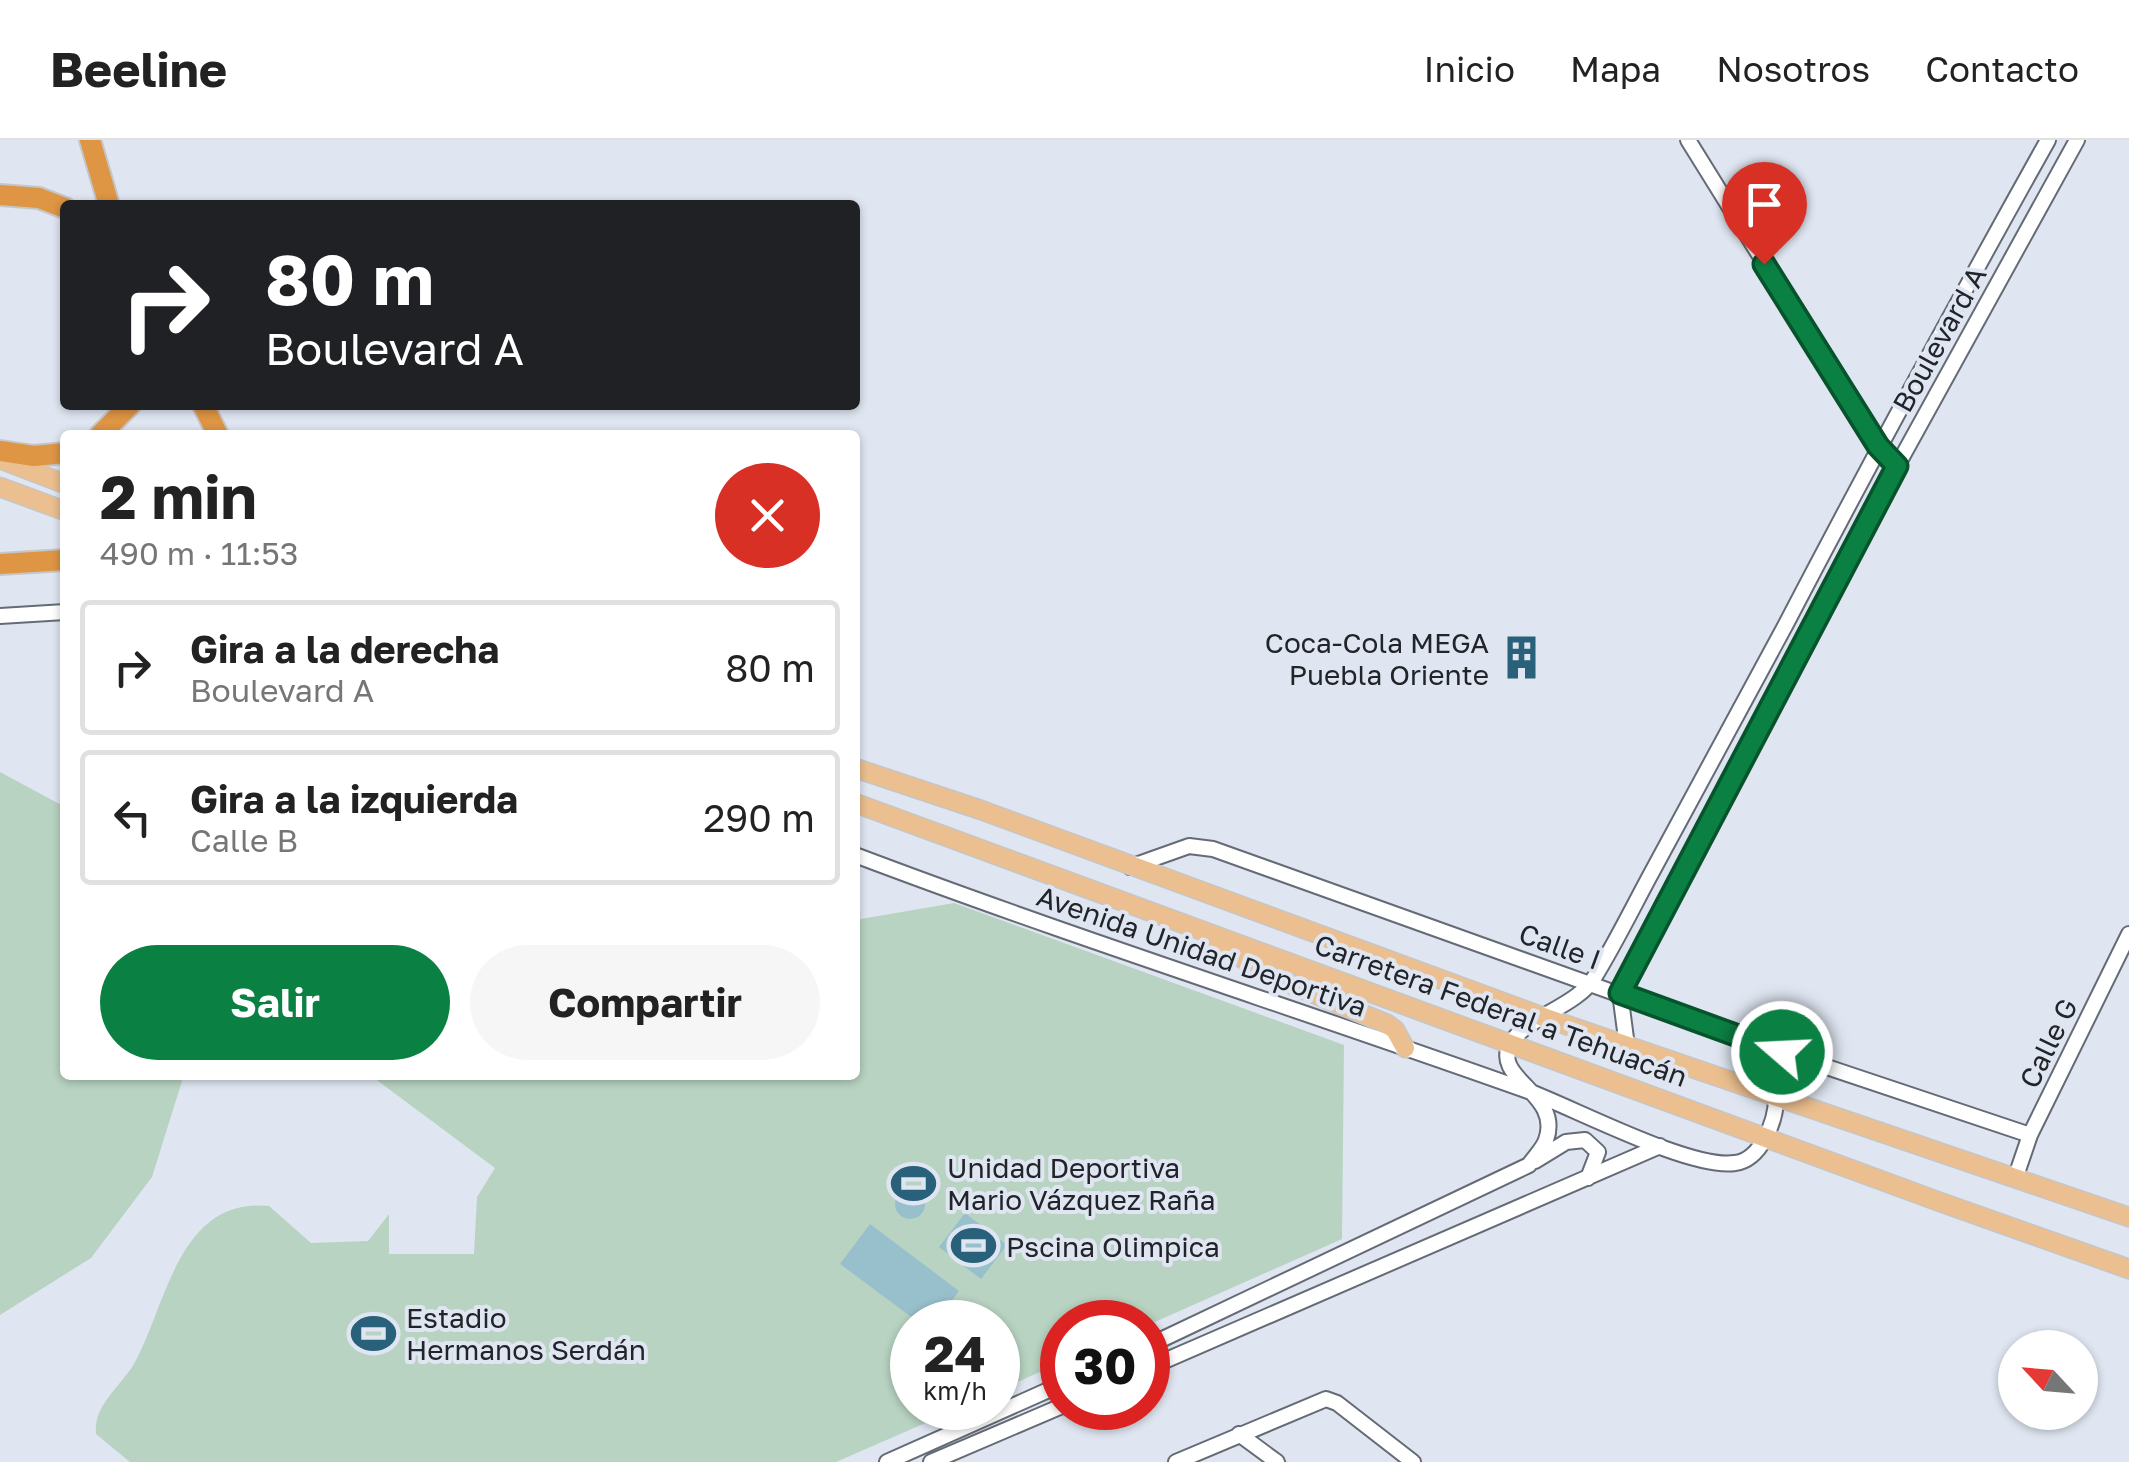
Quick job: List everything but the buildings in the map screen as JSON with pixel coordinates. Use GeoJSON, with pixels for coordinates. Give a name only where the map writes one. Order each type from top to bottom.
{"type":"FeatureCollection","features":[{"type":"Feature","properties":{"kind":"highway"},"geometry":{"type":"LineString","coordinates":[[90,140],[108,200]]}},
{"type":"Feature","properties":{"kind":"highway"},"geometry":{"type":"LineString","coordinates":[[0,196],[39,198],[60,206]]}},
{"type":"Feature","properties":{"kind":"highway"},"geometry":{"type":"LineString","coordinates":[[105,430],[125,410]]}},
{"type":"Feature","properties":{"kind":"highway"},"geometry":{"type":"LineString","coordinates":[[0,451],[34,456],[60,453]]}},
{"type":"Feature","properties":{"kind":"highway"},"geometry":{"type":"LineString","coordinates":[[0,564],[60,560]]}},
{"type":"Feature","properties":{"kind":"main road"},"geometry":{"type":"LineString","coordinates":[[0,459],[60,482]]}},
{"type":"Feature","properties":{"kind":"main road"},"geometry":{"type":"LineString","coordinates":[[0,487],[60,509]]}},
{"type":"Feature","properties":{"kind":"main road","name":"Carretera Federal a Tehuacán"},"geometry":{"type":"LineString","coordinates":[[860,770],[981,810],[1546,1018],[2129,1216]]}},
{"type":"Feature","properties":{"kind":"main road","name":"Carretera Federal a Tehuacán"},"geometry":{"type":"LineString","coordinates":[[860,805],[2129,1268]]}},
{"type":"Feature","properties":{"kind":"main road"},"geometry":{"type":"LineString","coordinates":[[1185,922],[1271,976],[1387,1024],[1405,1048]]}},
{"type":"Feature","properties":{"kind":"street"},"geometry":{"type":"LineString","coordinates":[[1688,140],[1878,446],[1897,466]]}},
{"type":"Feature","properties":{"kind":"street","name":"Boulevard A"},"geometry":{"type":"LineString","coordinates":[[1546,1018],[1591,983],[1730,730],[1878,446],[2048,140]]}},
{"type":"Feature","properties":{"kind":"street","name":"Boulevard A"},"geometry":{"type":"LineString","coordinates":[[1620,993],[1897,466],[2077,140]]}},
{"type":"Feature","properties":{"kind":"street"},"geometry":{"type":"LineString","coordinates":[[0,616],[60,612]]}},
{"type":"Feature","properties":{"kind":"street"},"geometry":{"type":"LineString","coordinates":[[1730,730],[1751,744]]}},
{"type":"Feature","properties":{"kind":"street","name":"Calle I"},"geometry":{"type":"LineString","coordinates":[[1130,867],[1189,846],[1213,849],[1749,1041],[2030,1136]]}},
{"type":"Feature","properties":{"kind":"street","name":"Avenida Unidad Deportiva"},"geometry":{"type":"LineString","coordinates":[[860,857],[1534,1093],[1660,1146],[1718,1164],[1738,1164],[1754,1155],[1765,1137]]}},
{"type":"Feature","properties":{"kind":"street","name":"Calle G"},"geometry":{"type":"LineString","coordinates":[[2016,1176],[2030,1136],[2129,934]]}},
{"type":"Feature","properties":{"kind":"street"},"geometry":{"type":"LineString","coordinates":[[1620,993],[1627,1046]]}},
{"type":"Feature","properties":{"kind":"street"},"geometry":{"type":"LineString","coordinates":[[1529,1165],[1546,1141],[1549,1116],[1510,1068],[1507,1058],[1511,1044],[1524,1029],[1546,1018]]}},
{"type":"Feature","properties":{"kind":"street"},"geometry":{"type":"LineString","coordinates":[[1765,1137],[1776,1111],[1776,1098]]}},
{"type":"Feature","properties":{"kind":"street"},"geometry":{"type":"LineString","coordinates":[[1170,1336],[1529,1165],[1566,1142],[1585,1140],[1598,1152],[1588,1179]]}},
{"type":"Feature","properties":{"kind":"street"},"geometry":{"type":"LineString","coordinates":[[1170,1357],[1660,1146]]}},
{"type":"Feature","properties":{"kind":"street"},"geometry":{"type":"LineString","coordinates":[[886,1462],[1040,1394]]}},
{"type":"Feature","properties":{"kind":"street"},"geometry":{"type":"LineString","coordinates":[[1176,1462],[1326,1399],[1337,1402],[1413,1462]]}},
{"type":"Feature","properties":{"kind":"street"},"geometry":{"type":"LineString","coordinates":[[931,1462],[1040,1416]]}},
{"type":"Feature","properties":{"kind":"street"},"geometry":{"type":"LineString","coordinates":[[1239,1434],[1277,1462]]}},
{"type":"Feature","properties":{"kind":"green space"},"geometry":{"type":"Polygon","coordinates":[[[0,772],[60,804],[60,1080],[182,1081],[152,1177],[91,1258],[0,1315],[0,772]]]}},
{"type":"Feature","properties":{"kind":"green space","name":"Unidad Deportiva Mario Vázquez Raña"},"geometry":{"type":"Polygon","coordinates":[[[954,903],[1344,1045],[1342,1239],[1170,1315],[1170,1300],[1040,1300],[1040,1372],[1020,1381],[1020,1300],[890,1300],[890,1430],[909,1430],[836,1462],[130,1462],[96,1434],[99,1413],[135,1362],[180,1258],[195,1236],[215,1218],[239,1208],[269,1206],[311,1243],[368,1241],[389,1214],[389,1254],[474,1254],[477,1197],[495,1168],[377,1080],[860,1080],[860,919],[954,903]]]}},
{"type":"Feature","properties":{"kind":"water"},"geometry":{"type":"Polygon","coordinates":[[[910,1189],[921,1193],[925,1204],[921,1215],[910,1219],[899,1215],[895,1204],[899,1193],[910,1189]]]}},
{"type":"Feature","properties":{"kind":"water","name":"Pscina Olimpica"},"geometry":{"type":"Polygon","coordinates":[[[965,1213],[1007,1245],[981,1279],[939,1247],[965,1213]]]}},
{"type":"Feature","properties":{"kind":"water"},"geometry":{"type":"Polygon","coordinates":[[[870,1224],[959,1291],[952,1300],[890,1301],[840,1264],[870,1224]]]}},
{"type":"Feature","properties":{"kind":"place","name":"Coca-Cola MEGA Puebla Oriente"},"geometry":{"type":"Point","coordinates":[1522,658]}},
{"type":"Feature","properties":{"kind":"place","name":"Unidad Deportiva Mario Vázquez Raña"},"geometry":{"type":"Point","coordinates":[914,1183]}},
{"type":"Feature","properties":{"kind":"place","name":"Pscina Olimpica"},"geometry":{"type":"Point","coordinates":[973,1246]}},
{"type":"Feature","properties":{"kind":"place","name":"Estadio Hermanos Serdán"},"geometry":{"type":"Point","coordinates":[373,1333]}},
{"type":"Feature","properties":{"kind":"route"},"geometry":{"type":"LineString","coordinates":[[1764,264],[1878,446],[1897,466],[1620,993],[1782,1052]]}}]}
